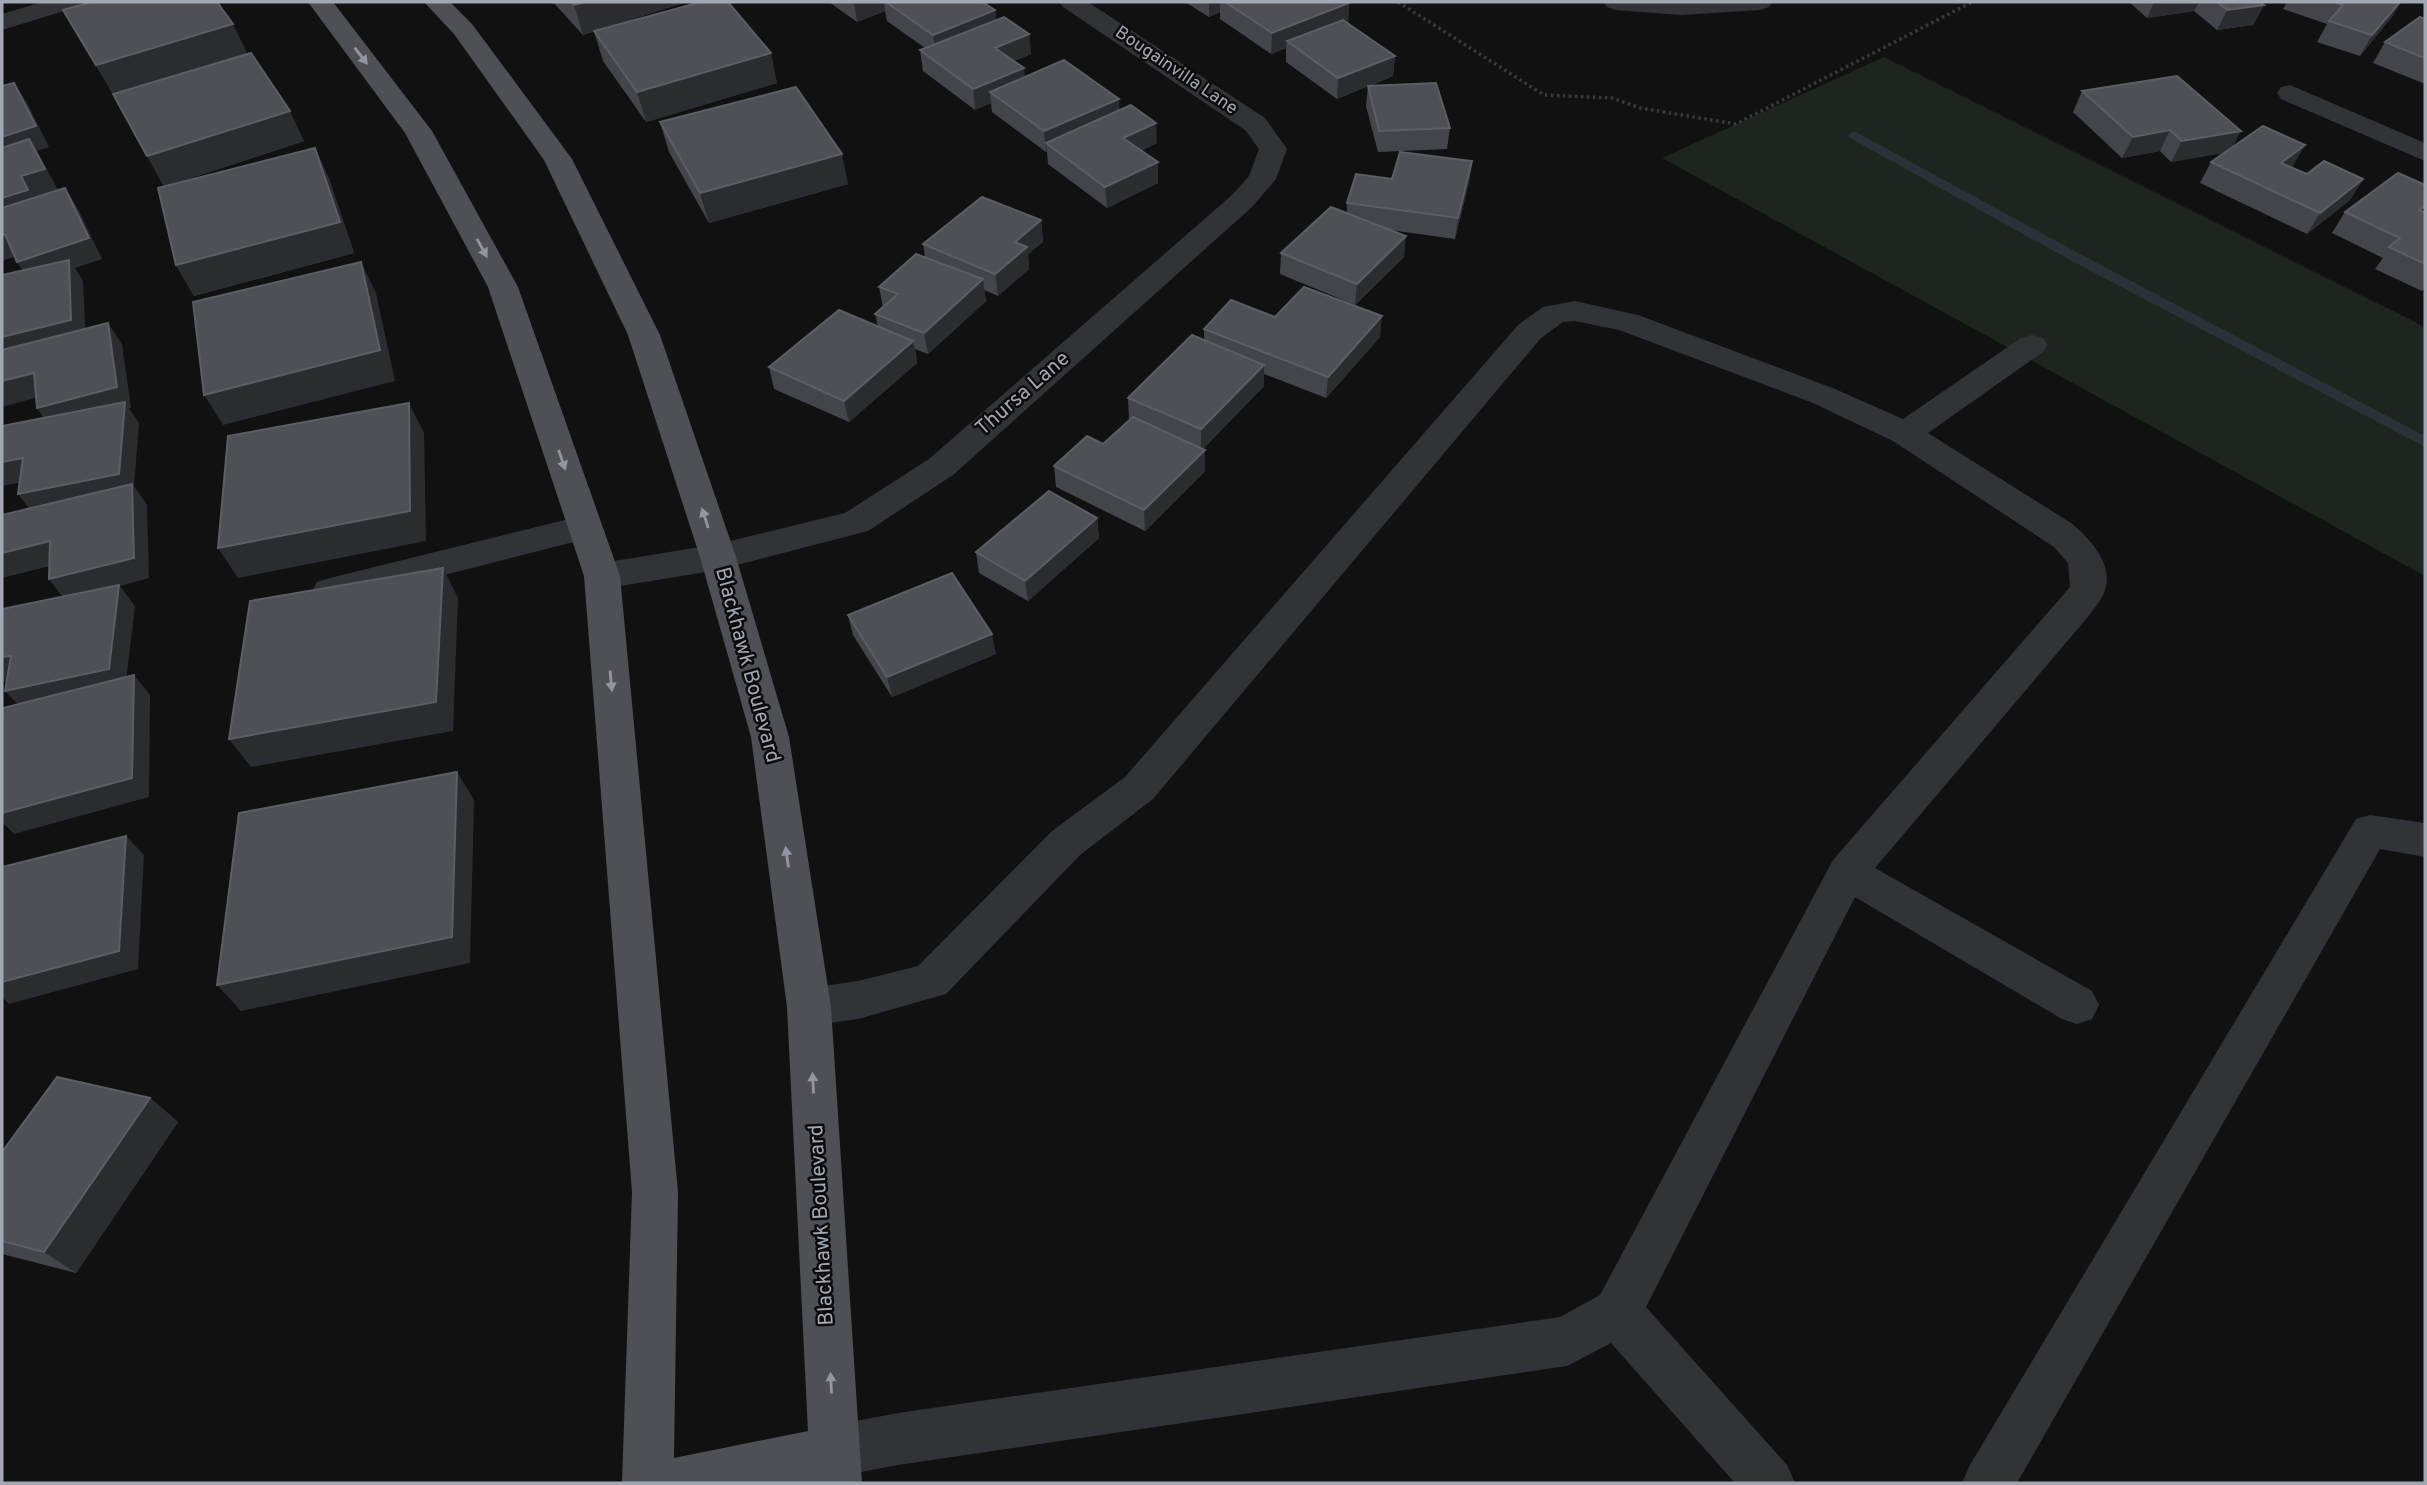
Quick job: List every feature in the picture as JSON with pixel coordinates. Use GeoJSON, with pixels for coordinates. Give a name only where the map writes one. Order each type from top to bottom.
{"type":"FeatureCollection","features":[{"type":"Feature","properties":{"kind":"main road"},"geometry":{"type":"LineString","coordinates":[[320,2],[418,131],[503,287],[602,576],[655,1192],[648,1483]]}},
{"type":"Feature","properties":{"kind":"main road","name":"Blackhawk Boulevard"},"geometry":{"type":"LineString","coordinates":[[436,2],[463,29],[558,159],[644,335],[718,557],[770,737],[809,1007],[835,1467]]}},
{"type":"Feature","properties":{"kind":"main road"},"geometry":{"type":"LineString","coordinates":[[676,1483],[835,1467]]}},
{"type":"Feature","properties":{"kind":"street"},"geometry":{"type":"LineString","coordinates":[[2,22],[68,2]]}},
{"type":"Feature","properties":{"kind":"street","name":"Bougainvilla Lane"},"geometry":{"type":"LineString","coordinates":[[1072,2],[1255,124],[1273,149]]}},
{"type":"Feature","properties":{"kind":"street"},"geometry":{"type":"LineString","coordinates":[[1616,2],[1681,7],[1760,2]]}},
{"type":"Feature","properties":{"kind":"street"},"geometry":{"type":"LineString","coordinates":[[2290,93],[2425,153]]}},
{"type":"Feature","properties":{"kind":"street","name":"Thursa Lane"},"geometry":{"type":"LineString","coordinates":[[602,576],[718,557],[856,522],[941,467],[1242,201],[1262,178],[1273,149]]}},
{"type":"Feature","properties":{"kind":"street"},"geometry":{"type":"LineString","coordinates":[[809,1007],[858,1000],[931,981],[1066,843],[1139,788],[1531,331],[1554,314],[1575,311],[1627,322],[1824,396],[1905,433],[2034,514],[2078,547],[2086,562],[2088,589],[1847,872],[1617,1312],[1567,1341],[912,1437],[835,1467]]}},
{"type":"Feature","properties":{"kind":"street"},"geometry":{"type":"LineString","coordinates":[[1905,433],[2032,345]]}},
{"type":"Feature","properties":{"kind":"street"},"geometry":{"type":"LineString","coordinates":[[328,592],[585,527]]}},
{"type":"Feature","properties":{"kind":"street"},"geometry":{"type":"LineString","coordinates":[[1988,1483],[2370,831],[2425,840]]}},
{"type":"Feature","properties":{"kind":"street"},"geometry":{"type":"LineString","coordinates":[[1847,872],[2077,1004]]}},
{"type":"Feature","properties":{"kind":"street"},"geometry":{"type":"LineString","coordinates":[[1617,1312],[1769,1483]]}},
{"type":"Feature","properties":{"kind":"path"},"geometry":{"type":"LineString","coordinates":[[1398,2],[1544,95],[1612,98],[1640,108],[1736,124],[1972,2]]}},
{"type":"Feature","properties":{"kind":"shaded area"},"geometry":{"type":"Polygon","coordinates":[[[1884,57],[2425,327],[2425,576],[1662,158],[1884,57]]]}},
{"type":"Feature","properties":{"kind":"building"},"geometry":{"type":"Polygon","coordinates":[[[91,2],[217,2],[233,24],[96,65],[63,10],[91,2]]]}},
{"type":"Feature","properties":{"kind":"building"},"geometry":{"type":"Polygon","coordinates":[[[701,2],[728,2],[771,53],[637,92],[594,31],[701,2]]]}},
{"type":"Feature","properties":{"kind":"building"},"geometry":{"type":"Polygon","coordinates":[[[886,2],[982,2],[995,10],[933,35],[886,2]]]}},
{"type":"Feature","properties":{"kind":"building"},"geometry":{"type":"Polygon","coordinates":[[[1225,2],[1347,2],[1349,3],[1272,33],[1225,2]]]}},
{"type":"Feature","properties":{"kind":"building"},"geometry":{"type":"Polygon","coordinates":[[[2217,2],[2260,2],[2264,5],[2227,10],[2217,2]]]}},
{"type":"Feature","properties":{"kind":"building"},"geometry":{"type":"Polygon","coordinates":[[[2334,2],[2400,2],[2372,35],[2329,21],[2343,5],[2334,2]]]}},
{"type":"Feature","properties":{"kind":"building"},"geometry":{"type":"Polygon","coordinates":[[[1004,17],[1029,34],[995,48],[1024,68],[973,89],[920,50],[1004,17]]]}},
{"type":"Feature","properties":{"kind":"building"},"geometry":{"type":"Polygon","coordinates":[[[2420,17],[2425,19],[2425,58],[2385,42],[2420,17]]]}},
{"type":"Feature","properties":{"kind":"building"},"geometry":{"type":"Polygon","coordinates":[[[1343,20],[1395,56],[1338,78],[1287,41],[1343,20]]]}},
{"type":"Feature","properties":{"kind":"building"},"geometry":{"type":"Polygon","coordinates":[[[251,53],[290,111],[147,156],[113,94],[251,53]]]}},
{"type":"Feature","properties":{"kind":"building"},"geometry":{"type":"Polygon","coordinates":[[[1064,60],[1119,99],[1044,131],[990,92],[1064,60]]]}},
{"type":"Feature","properties":{"kind":"building"},"geometry":{"type":"Polygon","coordinates":[[[2177,76],[2241,131],[2182,141],[2170,130],[2133,137],[2082,91],[2177,76]]]}},
{"type":"Feature","properties":{"kind":"building"},"geometry":{"type":"Polygon","coordinates":[[[14,83],[36,126],[2,137],[2,86],[14,83]]]}},
{"type":"Feature","properties":{"kind":"building"},"geometry":{"type":"Polygon","coordinates":[[[1436,83],[1450,128],[1379,131],[1368,86],[1436,83]]]}},
{"type":"Feature","properties":{"kind":"building"},"geometry":{"type":"Polygon","coordinates":[[[796,87],[842,154],[700,193],[660,122],[796,87]]]}},
{"type":"Feature","properties":{"kind":"building"},"geometry":{"type":"Polygon","coordinates":[[[1131,105],[1156,123],[1123,138],[1158,162],[1105,187],[1046,143],[1131,105]]]}},
{"type":"Feature","properties":{"kind":"building"},"geometry":{"type":"Polygon","coordinates":[[[2263,126],[2305,145],[2281,163],[2307,174],[2324,161],[2363,179],[2320,213],[2211,162],[2263,126]]]}},
{"type":"Feature","properties":{"kind":"building"},"geometry":{"type":"Polygon","coordinates":[[[29,139],[45,169],[21,176],[28,190],[2,198],[2,148],[29,139]]]}},
{"type":"Feature","properties":{"kind":"building"},"geometry":{"type":"Polygon","coordinates":[[[315,148],[340,222],[176,265],[158,188],[315,148]]]}},
{"type":"Feature","properties":{"kind":"building"},"geometry":{"type":"Polygon","coordinates":[[[1400,152],[1472,161],[1458,218],[1347,203],[1356,174],[1392,179],[1400,152]]]}},
{"type":"Feature","properties":{"kind":"building"},"geometry":{"type":"Polygon","coordinates":[[[2398,173],[2425,185],[2425,206],[2419,210],[2425,213],[2425,264],[2389,247],[2400,238],[2345,212],[2398,173]]]}},
{"type":"Feature","properties":{"kind":"building"},"geometry":{"type":"Polygon","coordinates":[[[65,188],[89,238],[17,262],[5,234],[2,235],[2,208],[65,188]]]}},
{"type":"Feature","properties":{"kind":"building"},"geometry":{"type":"Polygon","coordinates":[[[982,197],[1041,220],[1015,242],[1027,247],[995,274],[923,244],[982,197]]]}},
{"type":"Feature","properties":{"kind":"building"},"geometry":{"type":"Polygon","coordinates":[[[1331,207],[1406,236],[1357,284],[1281,253],[1331,207]]]}},
{"type":"Feature","properties":{"kind":"building"},"geometry":{"type":"Polygon","coordinates":[[[916,254],[983,279],[924,333],[875,314],[898,294],[879,287],[916,254]]]}},
{"type":"Feature","properties":{"kind":"building"},"geometry":{"type":"Polygon","coordinates":[[[69,260],[71,320],[2,337],[2,275],[69,260]]]}},
{"type":"Feature","properties":{"kind":"building"},"geometry":{"type":"Polygon","coordinates":[[[361,262],[380,350],[204,395],[193,302],[361,262]]]}},
{"type":"Feature","properties":{"kind":"building"},"geometry":{"type":"Polygon","coordinates":[[[1304,287],[1382,316],[1328,377],[1204,329],[1231,300],[1275,317],[1304,287]]]}},
{"type":"Feature","properties":{"kind":"building"},"geometry":{"type":"Polygon","coordinates":[[[839,310],[913,341],[844,401],[769,367],[839,310]]]}},
{"type":"Feature","properties":{"kind":"building"},"geometry":{"type":"Polygon","coordinates":[[[108,323],[117,387],[37,408],[34,373],[2,381],[2,350],[108,323]]]}},
{"type":"Feature","properties":{"kind":"building"},"geometry":{"type":"Polygon","coordinates":[[[1192,335],[1264,365],[1201,429],[1128,398],[1192,335]]]}},
{"type":"Feature","properties":{"kind":"building"},"geometry":{"type":"Polygon","coordinates":[[[125,402],[119,474],[18,494],[23,458],[2,462],[2,426],[125,402]]]}},
{"type":"Feature","properties":{"kind":"building"},"geometry":{"type":"Polygon","coordinates":[[[409,403],[410,511],[218,548],[228,436],[409,403]]]}},
{"type":"Feature","properties":{"kind":"building"},"geometry":{"type":"Polygon","coordinates":[[[1133,417],[1205,450],[1144,510],[1054,466],[1087,436],[1103,444],[1133,417]]]}},
{"type":"Feature","properties":{"kind":"building"},"geometry":{"type":"Polygon","coordinates":[[[132,484],[134,558],[49,579],[50,541],[2,553],[2,515],[132,484]]]}},
{"type":"Feature","properties":{"kind":"building"},"geometry":{"type":"Polygon","coordinates":[[[1049,491],[1097,518],[1025,581],[976,552],[1049,491]]]}},
{"type":"Feature","properties":{"kind":"building"},"geometry":{"type":"Polygon","coordinates":[[[443,568],[436,702],[229,739],[250,601],[443,568]]]}},
{"type":"Feature","properties":{"kind":"building"},"geometry":{"type":"Polygon","coordinates":[[[952,573],[992,634],[887,677],[848,615],[952,573]]]}},
{"type":"Feature","properties":{"kind":"building"},"geometry":{"type":"Polygon","coordinates":[[[119,585],[109,669],[5,691],[11,656],[2,657],[2,609],[119,585]]]}},
{"type":"Feature","properties":{"kind":"building"},"geometry":{"type":"Polygon","coordinates":[[[134,675],[132,778],[2,813],[3,708],[134,675]]]}},
{"type":"Feature","properties":{"kind":"building"},"geometry":{"type":"Polygon","coordinates":[[[457,772],[452,937],[217,985],[239,813],[457,772]]]}},
{"type":"Feature","properties":{"kind":"building"},"geometry":{"type":"Polygon","coordinates":[[[126,836],[119,951],[2,982],[2,867],[126,836]]]}},
{"type":"Feature","properties":{"kind":"building"},"geometry":{"type":"Polygon","coordinates":[[[57,1077],[150,1098],[44,1252],[2,1241],[2,1152],[57,1077]]]}},
{"type":"Feature","properties":{"kind":"waterway"},"geometry":{"type":"LineString","coordinates":[[1854,135],[2077,258],[2425,442]]}}]}
